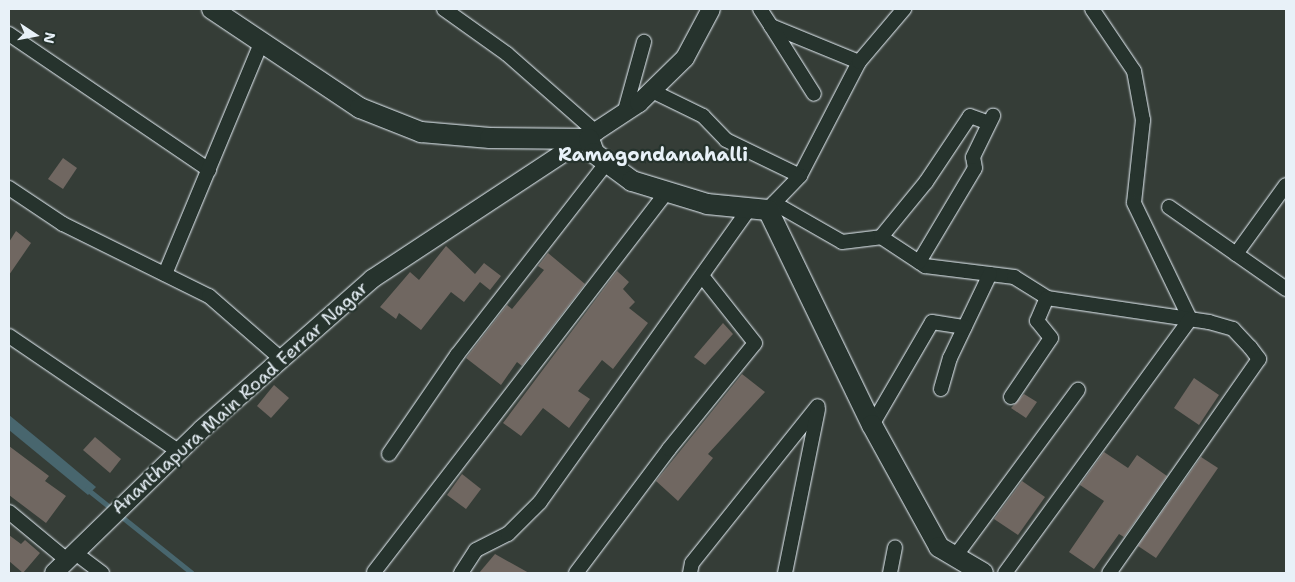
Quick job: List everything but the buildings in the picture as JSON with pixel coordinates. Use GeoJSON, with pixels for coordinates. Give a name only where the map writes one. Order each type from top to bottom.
{"type":"FeatureCollection","features":[{"type":"Feature","properties":{"kind":"main road"},"geometry":{"type":"LineString","coordinates":[[212,9],[235,16],[261,43],[360,108],[421,132],[490,138],[593,136],[594,152],[632,181],[707,204],[764,207],[872,425],[939,547],[954,558],[984,573]]}},
{"type":"Feature","properties":{"kind":"street"},"geometry":{"type":"LineString","coordinates":[[444,9],[507,54],[593,136]]}},
{"type":"Feature","properties":{"kind":"street","name":"Ananthapura Main Road Ferrar Nagar"},"geometry":{"type":"LineString","coordinates":[[54,573],[178,451],[280,358],[372,279],[593,136],[652,91],[685,58],[711,9]]}},
{"type":"Feature","properties":{"kind":"street"},"geometry":{"type":"LineString","coordinates":[[760,9],[814,94]]}},
{"type":"Feature","properties":{"kind":"street"},"geometry":{"type":"LineString","coordinates":[[461,573],[476,550],[508,534],[540,502],[702,276],[764,207],[800,176],[859,62],[904,9]]}},
{"type":"Feature","properties":{"kind":"street"},"geometry":{"type":"LineString","coordinates":[[1092,9],[1134,71],[1143,120],[1134,203],[1190,319]]}},
{"type":"Feature","properties":{"kind":"street"},"geometry":{"type":"LineString","coordinates":[[771,26],[859,62]]}},
{"type":"Feature","properties":{"kind":"street"},"geometry":{"type":"LineString","coordinates":[[9,34],[209,170]]}},
{"type":"Feature","properties":{"kind":"street"},"geometry":{"type":"LineString","coordinates":[[624,114],[644,42]]}},
{"type":"Feature","properties":{"kind":"street"},"geometry":{"type":"LineString","coordinates":[[165,274],[261,43]]}},
{"type":"Feature","properties":{"kind":"street"},"geometry":{"type":"LineString","coordinates":[[652,91],[704,116],[726,140],[800,176]]}},
{"type":"Feature","properties":{"kind":"street"},"geometry":{"type":"LineString","coordinates":[[881,237],[926,182],[970,116],[991,120],[974,157],[974,168],[919,262]]}},
{"type":"Feature","properties":{"kind":"street"},"geometry":{"type":"LineString","coordinates":[[389,454],[457,355],[607,162]]}},
{"type":"Feature","properties":{"kind":"street"},"geometry":{"type":"LineString","coordinates":[[1236,254],[1286,185]]}},
{"type":"Feature","properties":{"kind":"street"},"geometry":{"type":"LineString","coordinates":[[9,188],[63,224],[209,296],[280,358]]}},
{"type":"Feature","properties":{"kind":"street"},"geometry":{"type":"LineString","coordinates":[[374,572],[667,192]]}},
{"type":"Feature","properties":{"kind":"street"},"geometry":{"type":"LineString","coordinates":[[764,207],[842,242],[881,237],[925,266],[1014,278],[1047,298],[1190,319],[1233,329],[1259,359],[1109,573]]}},
{"type":"Feature","properties":{"kind":"street"},"geometry":{"type":"LineString","coordinates":[[1169,207],[1286,289]]}},
{"type":"Feature","properties":{"kind":"street"},"geometry":{"type":"LineString","coordinates":[[941,389],[965,327],[990,274]]}},
{"type":"Feature","properties":{"kind":"street"},"geometry":{"type":"LineString","coordinates":[[576,573],[669,449],[755,343],[702,276]]}},
{"type":"Feature","properties":{"kind":"street"},"geometry":{"type":"LineString","coordinates":[[1011,396],[1050,338],[1037,321],[1047,298]]}},
{"type":"Feature","properties":{"kind":"street"},"geometry":{"type":"LineString","coordinates":[[1005,573],[1190,319]]}},
{"type":"Feature","properties":{"kind":"street"},"geometry":{"type":"LineString","coordinates":[[872,425],[932,322],[965,327]]}},
{"type":"Feature","properties":{"kind":"street"},"geometry":{"type":"LineString","coordinates":[[9,336],[178,451]]}},
{"type":"Feature","properties":{"kind":"street"},"geometry":{"type":"LineString","coordinates":[[954,558],[1078,390]]}},
{"type":"Feature","properties":{"kind":"street"},"geometry":{"type":"LineString","coordinates":[[690,573],[692,563],[818,406],[785,573]]}},
{"type":"Feature","properties":{"kind":"street"},"geometry":{"type":"LineString","coordinates":[[9,512],[70,556],[102,573]]}},
{"type":"Feature","properties":{"kind":"street"},"geometry":{"type":"LineString","coordinates":[[890,573],[895,547]]}},
{"type":"Feature","properties":{"kind":"water"},"geometry":{"type":"Polygon","coordinates":[[[9,415],[96,487],[88,495],[9,430],[9,415]]]}},
{"type":"Feature","properties":{"kind":"waterway"},"geometry":{"type":"LineString","coordinates":[[87,489],[192,573]]}},
{"type":"Feature","properties":{"kind":"district","name":"Ramagondanahalli"},"geometry":{"type":"Point","coordinates":[653,155]}}]}
